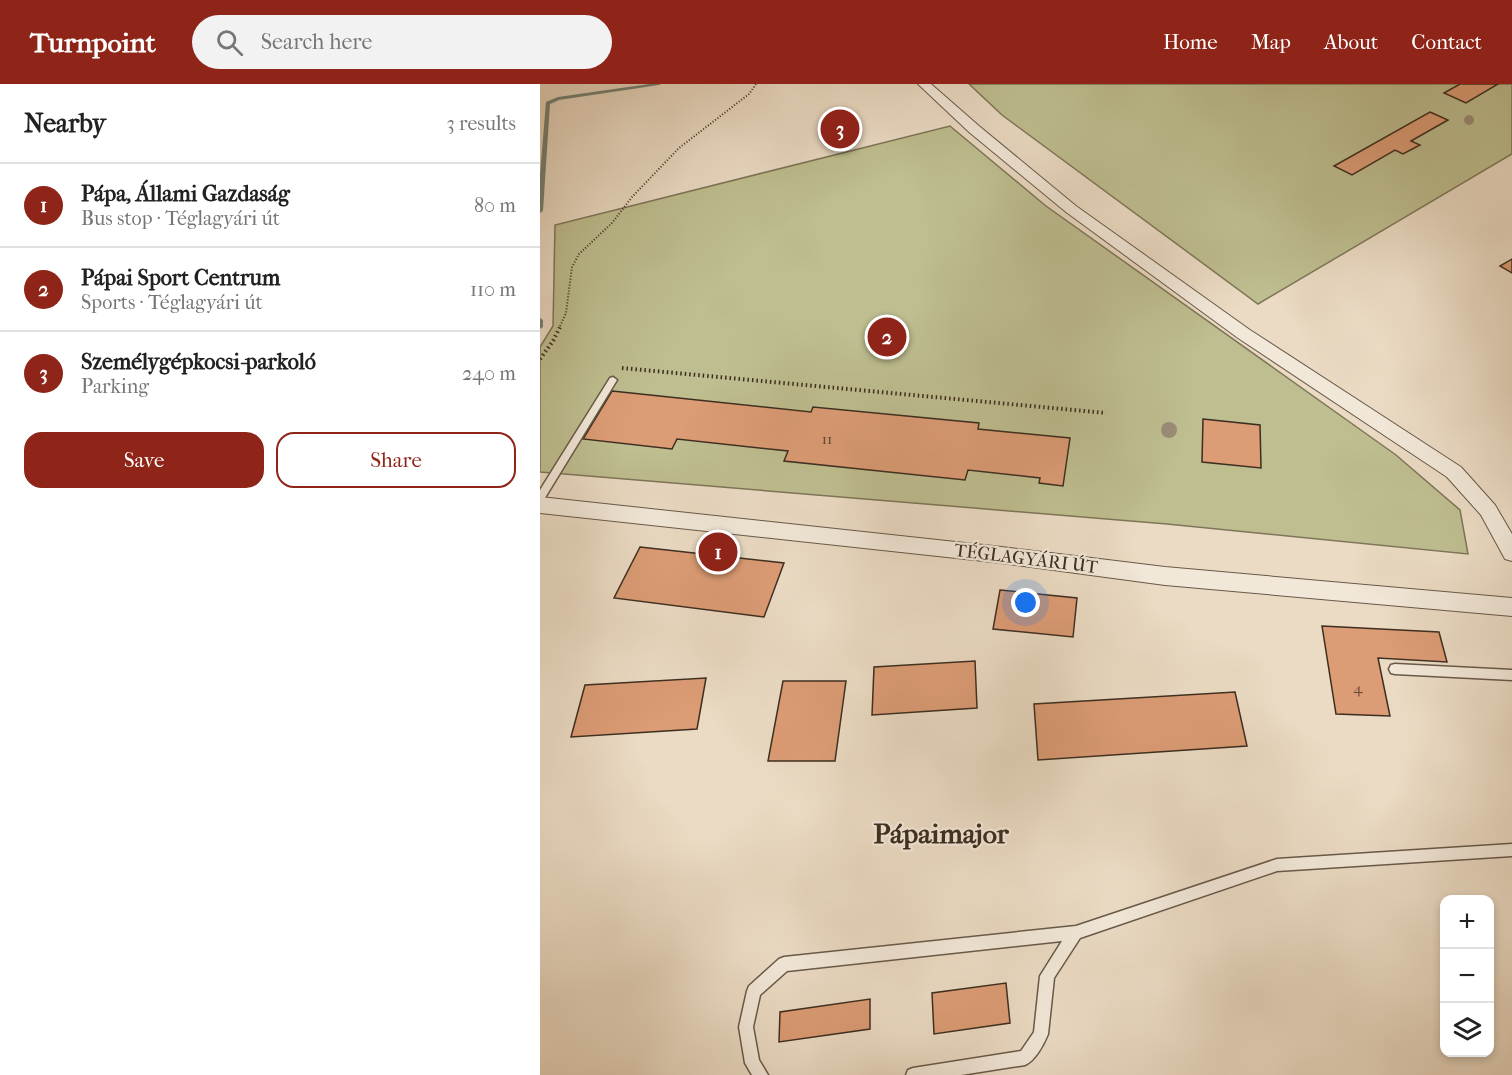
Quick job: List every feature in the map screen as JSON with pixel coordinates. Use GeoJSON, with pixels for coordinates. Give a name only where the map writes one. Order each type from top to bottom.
{"type":"FeatureCollection","features":[{"type":"Feature","properties":{"kind":"street"},"geometry":{"type":"LineString","coordinates":[[924,84],[974,129],[1071,209],[1244,334],[1454,472],[1488,510],[1512,553]]}},
{"type":"Feature","properties":{"kind":"street","name":"TÉGLAGYÁRI ÚT"},"geometry":{"type":"LineString","coordinates":[[540,505],[993,554],[1165,576],[1512,607]]}},
{"type":"Feature","properties":{"kind":"lane"},"geometry":{"type":"LineString","coordinates":[[540,498],[613,380]]}},
{"type":"Feature","properties":{"kind":"lane"},"geometry":{"type":"LineString","coordinates":[[1395,669],[1512,675]]}},
{"type":"Feature","properties":{"kind":"lane"},"geometry":{"type":"LineString","coordinates":[[761,1075],[752,1063],[746,1027],[754,991],[784,964],[1076,933],[1278,865],[1512,850]]}},
{"type":"Feature","properties":{"kind":"lane"},"geometry":{"type":"LineString","coordinates":[[913,1075],[1025,1058],[1041,1034],[1047,976],[1076,933]]}},
{"type":"Feature","properties":{"kind":"path"},"geometry":{"type":"LineString","coordinates":[[540,359],[553,341],[566,313],[572,267],[579,254],[612,223],[679,148],[749,94],[756,84]]}},
{"type":"Feature","properties":{"kind":"path"},"geometry":{"type":"LineString","coordinates":[[613,380],[621,368],[1106,413]]}},
{"type":"Feature","properties":{"kind":"green space"},"geometry":{"type":"Polygon","coordinates":[[[969,84],[1512,84],[1512,154],[1258,304],[1002,115],[969,84]]]}},
{"type":"Feature","properties":{"kind":"green space"},"geometry":{"type":"Polygon","coordinates":[[[950,126],[1046,206],[1396,455],[1460,510],[1468,554],[1167,524],[540,472],[540,347],[553,326],[555,225],[950,126]]]}},
{"type":"Feature","properties":{"kind":"building"},"geometry":{"type":"Polygon","coordinates":[[[1460,84],[1498,84],[1466,103],[1444,93],[1460,84]]]}},
{"type":"Feature","properties":{"kind":"building"},"geometry":{"type":"Polygon","coordinates":[[[1430,112],[1448,120],[1411,141],[1420,145],[1403,154],[1395,150],[1352,175],[1334,166],[1430,112]]]}},
{"type":"Feature","properties":{"kind":"building"},"geometry":{"type":"Polygon","coordinates":[[[1512,259],[1512,273],[1500,266],[1512,259]]]}},
{"type":"Feature","properties":{"kind":"building"},"geometry":{"type":"Polygon","coordinates":[[[612,391],[811,412],[813,407],[979,423],[978,429],[1070,438],[1063,486],[1039,483],[1040,478],[968,470],[965,480],[784,461],[788,451],[677,439],[672,449],[583,439],[612,391]]]}},
{"type":"Feature","properties":{"kind":"building"},"geometry":{"type":"Polygon","coordinates":[[[1203,419],[1260,425],[1261,468],[1202,462],[1203,419]]]}},
{"type":"Feature","properties":{"kind":"building"},"geometry":{"type":"Polygon","coordinates":[[[640,547],[784,563],[764,617],[614,598],[640,547]]]}},
{"type":"Feature","properties":{"kind":"building"},"geometry":{"type":"Polygon","coordinates":[[[1000,590],[1077,598],[1073,637],[993,629],[1000,590]]]}},
{"type":"Feature","properties":{"kind":"building"},"geometry":{"type":"Polygon","coordinates":[[[1322,626],[1439,632],[1447,662],[1378,658],[1390,716],[1336,714],[1322,626]]]}},
{"type":"Feature","properties":{"kind":"building"},"geometry":{"type":"Polygon","coordinates":[[[975,661],[977,708],[872,715],[874,667],[975,661]]]}},
{"type":"Feature","properties":{"kind":"building"},"geometry":{"type":"Polygon","coordinates":[[[706,678],[697,729],[571,737],[585,685],[706,678]]]}},
{"type":"Feature","properties":{"kind":"building"},"geometry":{"type":"Polygon","coordinates":[[[783,681],[846,681],[835,761],[768,761],[783,681]]]}},
{"type":"Feature","properties":{"kind":"building"},"geometry":{"type":"Polygon","coordinates":[[[1235,692],[1247,746],[1038,760],[1034,704],[1235,692]]]}},
{"type":"Feature","properties":{"kind":"building"},"geometry":{"type":"Polygon","coordinates":[[[1006,983],[1010,1023],[934,1034],[932,993],[1006,983]]]}},
{"type":"Feature","properties":{"kind":"building"},"geometry":{"type":"Polygon","coordinates":[[[870,999],[870,1029],[779,1042],[780,1012],[870,999]]]}},
{"type":"Feature","properties":{"kind":"waterway"},"geometry":{"type":"LineString","coordinates":[[540,211],[548,103],[558,99],[659,84]]}},
{"type":"Feature","properties":{"kind":"waterway"},"geometry":{"type":"LineString","coordinates":[[540,320],[540,327]]}},
{"type":"Feature","properties":{"kind":"place","name":"Személygépkocsi-parkoló"},"geometry":{"type":"Point","coordinates":[840,129]}},
{"type":"Feature","properties":{"kind":"place","name":"Pápai Sport Centrum"},"geometry":{"type":"Point","coordinates":[887,337]}},
{"type":"Feature","properties":{"kind":"place","name":"Pápa, Állami Gazdaság"},"geometry":{"type":"Point","coordinates":[718,552]}},
{"type":"Feature","properties":{"kind":"district","name":"Pápaimajor"},"geometry":{"type":"Point","coordinates":[941,833]}}]}
